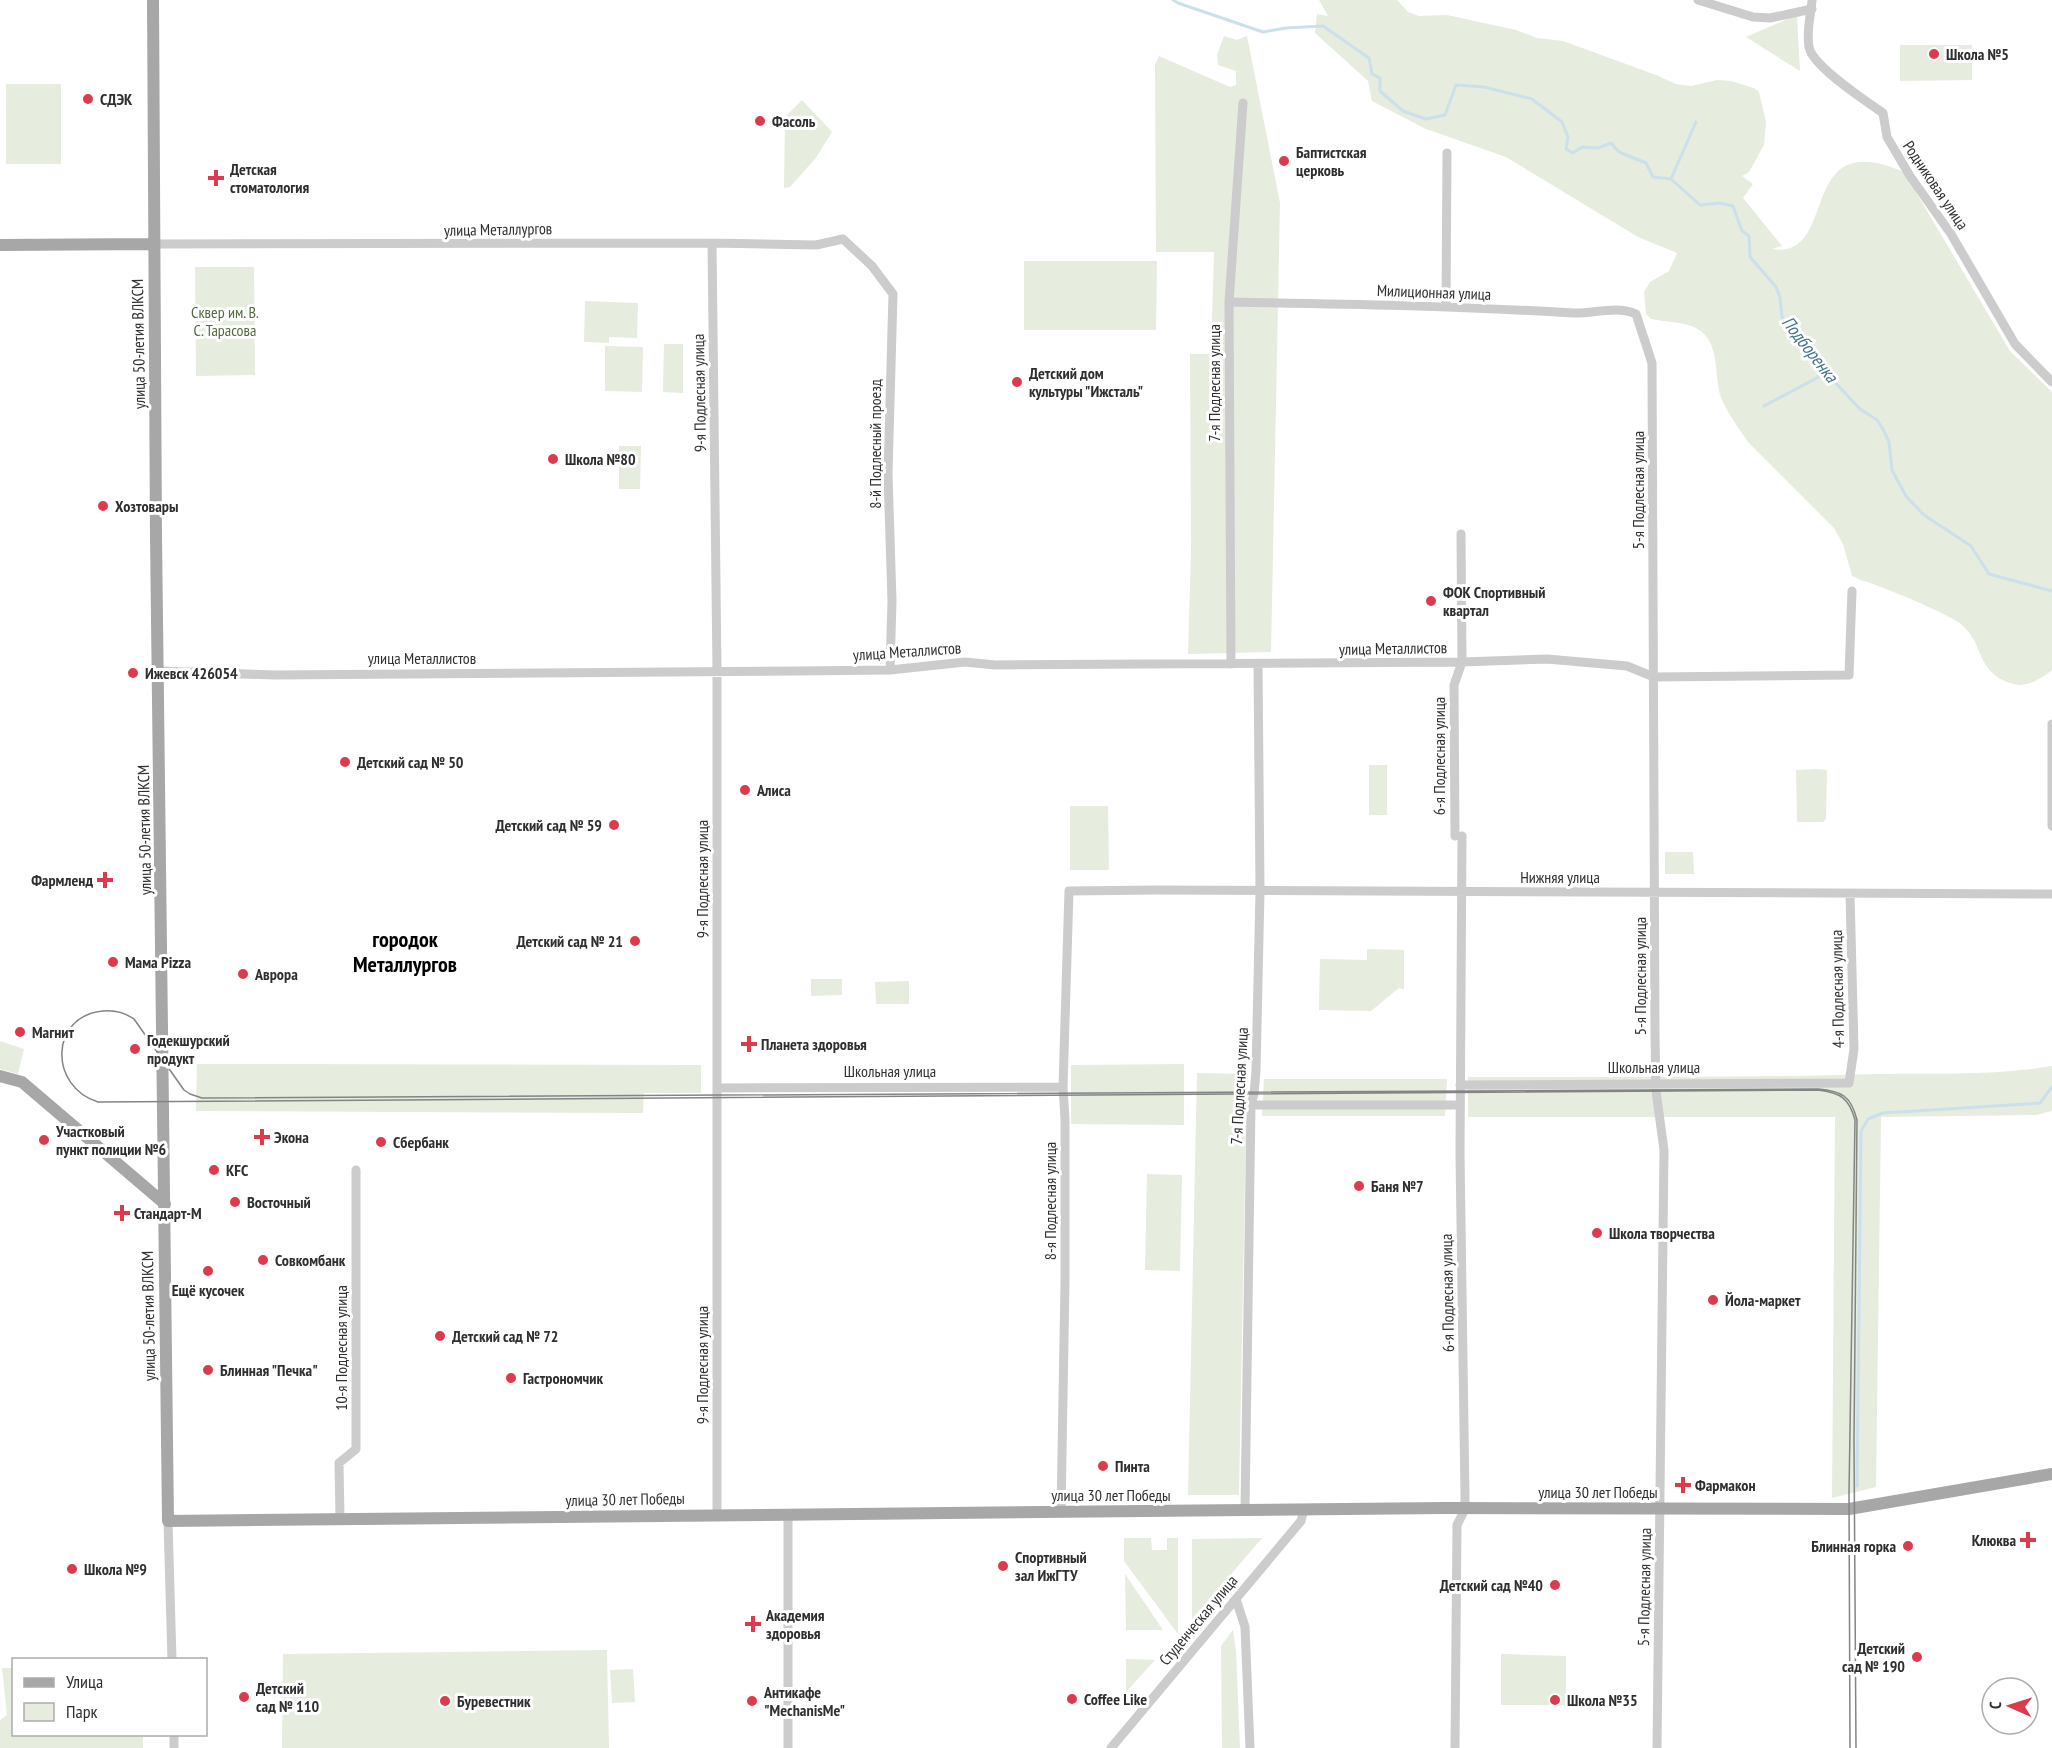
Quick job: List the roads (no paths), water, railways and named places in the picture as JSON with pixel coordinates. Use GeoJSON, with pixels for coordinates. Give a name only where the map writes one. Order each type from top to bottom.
{"type":"FeatureCollection","features":[{"type":"Feature","properties":{"kind":"main road","name":"улица 50-летия ВЛКСМ"},"geometry":{"type":"LineString","coordinates":[[153,0],[153,244],[168,1521]]}},
{"type":"Feature","properties":{"kind":"main road"},"geometry":{"type":"LineString","coordinates":[[0,245],[153,244]]}},
{"type":"Feature","properties":{"kind":"main road"},"geometry":{"type":"LineString","coordinates":[[0,1076],[22,1082],[165,1204]]}},
{"type":"Feature","properties":{"kind":"main road","name":"улица 30 лет Победы"},"geometry":{"type":"LineString","coordinates":[[168,1521],[1304,1509],[1849,1509],[2052,1474]]}},
{"type":"Feature","properties":{"kind":"street"},"geometry":{"type":"LineString","coordinates":[[1698,0],[1753,16],[1770,18],[1812,5]]}},
{"type":"Feature","properties":{"kind":"street","name":"Родниковая улица"},"geometry":{"type":"LineString","coordinates":[[1812,5],[1807,31],[1809,51],[1823,68],[1883,113],[1887,137],[1910,176],[1951,234],[2015,344],[2052,382]]}},
{"type":"Feature","properties":{"kind":"street","name":"7-я Подлесная улица"},"geometry":{"type":"LineString","coordinates":[[1231,664],[1229,302],[1244,103]]}},
{"type":"Feature","properties":{"kind":"street"},"geometry":{"type":"LineString","coordinates":[[1446,306],[1447,153]]}},
{"type":"Feature","properties":{"kind":"street","name":"улица Металлургов"},"geometry":{"type":"LineString","coordinates":[[153,244],[712,243],[816,245],[843,239]]}},
{"type":"Feature","properties":{"kind":"street","name":"8-й Подлесный проезд"},"geometry":{"type":"LineString","coordinates":[[843,239],[872,266],[892,294],[888,474],[892,601],[890,670]]}},
{"type":"Feature","properties":{"kind":"street","name":"9-я Подлесная улица"},"geometry":{"type":"LineString","coordinates":[[712,243],[717,670],[717,1515]]}},
{"type":"Feature","properties":{"kind":"street","name":"Милиционная улица"},"geometry":{"type":"LineString","coordinates":[[1229,302],[1446,306],[1578,313],[1621,309],[1636,314]]}},
{"type":"Feature","properties":{"kind":"street","name":"5-я Подлесная улица"},"geometry":{"type":"LineString","coordinates":[[1636,314],[1652,363],[1656,1084],[1664,1150],[1657,1748]]}},
{"type":"Feature","properties":{"kind":"street","name":"6-я Подлесная улица"},"geometry":{"type":"LineString","coordinates":[[1455,1748],[1457,1525],[1465,1509],[1460,1105],[1461,892],[1454,685],[1462,662],[1461,534]]}},
{"type":"Feature","properties":{"kind":"street"},"geometry":{"type":"LineString","coordinates":[[1654,677],[1849,675],[1852,591]]}},
{"type":"Feature","properties":{"kind":"street","name":"улица Металлистов"},"geometry":{"type":"LineString","coordinates":[[159,671],[274,675],[890,670],[965,662],[995,665],[1258,664],[1462,662],[1547,658],[1627,666],[1654,677]]}},
{"type":"Feature","properties":{"kind":"street","name":"7-я Подлесная улица"},"geometry":{"type":"LineString","coordinates":[[1245,1510],[1251,1105],[1256,1071],[1260,891],[1258,664]]}},
{"type":"Feature","properties":{"kind":"street"},"geometry":{"type":"LineString","coordinates":[[2052,724],[2052,826]]}},
{"type":"Feature","properties":{"kind":"street","name":"Нижняя улица"},"geometry":{"type":"LineString","coordinates":[[1069,891],[2052,894]]}},
{"type":"Feature","properties":{"kind":"street","name":"8-я Подлесная улица"},"geometry":{"type":"LineString","coordinates":[[1061,1512],[1065,1282],[1063,1087],[1069,891]]}},
{"type":"Feature","properties":{"kind":"street","name":"4-я Подлесная улица"},"geometry":{"type":"LineString","coordinates":[[1849,1083],[1854,1049],[1850,894]]}},
{"type":"Feature","properties":{"kind":"street","name":"Школьная улица"},"geometry":{"type":"LineString","coordinates":[[1460,1085],[1849,1083]]}},
{"type":"Feature","properties":{"kind":"street","name":"Школьная улица"},"geometry":{"type":"LineString","coordinates":[[717,1088],[1063,1087]]}},
{"type":"Feature","properties":{"kind":"street"},"geometry":{"type":"LineString","coordinates":[[1251,1105],[1460,1105]]}},
{"type":"Feature","properties":{"kind":"street","name":"10-я Подлесная улица"},"geometry":{"type":"LineString","coordinates":[[340,1519],[339,1463],[356,1449],[356,1170]]}},
{"type":"Feature","properties":{"kind":"street","name":"Студенческая улица"},"geometry":{"type":"LineString","coordinates":[[1112,1748],[1301,1521],[1304,1509]]}},
{"type":"Feature","properties":{"kind":"street"},"geometry":{"type":"LineString","coordinates":[[788,1514],[788,1748]]}},
{"type":"Feature","properties":{"kind":"street","name":"улица 50-летия ВЛКСМ"},"geometry":{"type":"LineString","coordinates":[[168,1521],[172,1658]]}},
{"type":"Feature","properties":{"kind":"street"},"geometry":{"type":"LineString","coordinates":[[1236,1599],[1245,1627],[1250,1748]]}},
{"type":"Feature","properties":{"kind":"waterway","name":"Подборенка"},"geometry":{"type":"LineString","coordinates":[[1173,0],[1263,32],[1323,26],[1369,58],[1372,74],[1380,78],[1380,91],[1403,111],[1426,119],[1445,115],[1456,85],[1484,87],[1532,99],[1562,122],[1568,137],[1566,149],[1573,153],[1582,147],[1598,148],[1611,143],[1619,152],[1646,163],[1653,177],[1671,179],[1700,205],[1720,203],[1733,206],[1742,231],[1749,236],[1750,257],[1776,287],[1780,297],[1782,317],[1794,332],[1815,349],[1832,379],[1860,409],[1877,420],[1889,442],[1892,470],[1906,496],[1924,515],[1971,546],[1989,574],[2052,591]]}},
{"type":"Feature","properties":{"kind":"waterway"},"geometry":{"type":"LineString","coordinates":[[1671,179],[1696,122]]}},
{"type":"Feature","properties":{"kind":"waterway"},"geometry":{"type":"LineString","coordinates":[[1764,406],[1828,372]]}},
{"type":"Feature","properties":{"kind":"waterway"},"geometry":{"type":"LineString","coordinates":[[1857,1486],[1861,1131],[1868,1119],[1883,1113],[2040,1103],[2052,1087]]}},
{"type":"Feature","properties":{"kind":"tram line"},"geometry":{"type":"LineString","coordinates":[[1850,1748],[1849,1493],[1855,1120],[1847,1102],[1833,1093],[1818,1090],[98,1102],[82,1094],[71,1082],[64,1068],[62,1053],[65,1038],[73,1025],[85,1016],[103,1011],[127,1015],[134,1019],[184,1090],[202,1098],[1818,1089],[1839,1093],[1852,1105],[1857,1120],[1854,1441],[1856,1748]]}},
{"type":"Feature","properties":{"kind":"place","name":"Школа №5"},"geometry":{"type":"Point","coordinates":[1934,54]}},
{"type":"Feature","properties":{"kind":"place","name":"СДЭК"},"geometry":{"type":"Point","coordinates":[88,99]}},
{"type":"Feature","properties":{"kind":"place","name":"Фасоль"},"geometry":{"type":"Point","coordinates":[760,121]}},
{"type":"Feature","properties":{"kind":"place","name":"Баптистская церковь"},"geometry":{"type":"Point","coordinates":[1284,161]}},
{"type":"Feature","properties":{"kind":"place","name":"Детская стоматология"},"geometry":{"type":"Point","coordinates":[216,178]}},
{"type":"Feature","properties":{"kind":"place","name":"Детский дом культуры \"Ижсталь\""},"geometry":{"type":"Point","coordinates":[1017,382]}},
{"type":"Feature","properties":{"kind":"place","name":"Школа №80"},"geometry":{"type":"Point","coordinates":[553,459]}},
{"type":"Feature","properties":{"kind":"place","name":"Хозтовары"},"geometry":{"type":"Point","coordinates":[103,506]}},
{"type":"Feature","properties":{"kind":"place","name":"ФОК Спортивный квартал"},"geometry":{"type":"Point","coordinates":[1431,601]}},
{"type":"Feature","properties":{"kind":"place","name":"Ижевск 426054"},"geometry":{"type":"Point","coordinates":[133,673]}},
{"type":"Feature","properties":{"kind":"place","name":"Детский сад № 50"},"geometry":{"type":"Point","coordinates":[345,762]}},
{"type":"Feature","properties":{"kind":"place","name":"Алиса"},"geometry":{"type":"Point","coordinates":[745,790]}},
{"type":"Feature","properties":{"kind":"place","name":"Детский сад № 59"},"geometry":{"type":"Point","coordinates":[614,825]}},
{"type":"Feature","properties":{"kind":"place","name":"Фармленд"},"geometry":{"type":"Point","coordinates":[105,880]}},
{"type":"Feature","properties":{"kind":"place","name":"Детский сад № 21"},"geometry":{"type":"Point","coordinates":[635,941]}},
{"type":"Feature","properties":{"kind":"place","name":"Мама Pizza"},"geometry":{"type":"Point","coordinates":[113,962]}},
{"type":"Feature","properties":{"kind":"place","name":"Аврора"},"geometry":{"type":"Point","coordinates":[243,974]}},
{"type":"Feature","properties":{"kind":"place","name":"Магнит"},"geometry":{"type":"Point","coordinates":[20,1032]}},
{"type":"Feature","properties":{"kind":"place","name":"Планета здоровья"},"geometry":{"type":"Point","coordinates":[749,1044]}},
{"type":"Feature","properties":{"kind":"place","name":"Годекшурский продукт"},"geometry":{"type":"Point","coordinates":[135,1049]}},
{"type":"Feature","properties":{"kind":"place","name":"Экона"},"geometry":{"type":"Point","coordinates":[262,1137]}},
{"type":"Feature","properties":{"kind":"place","name":"Участковый пункт полиции №6"},"geometry":{"type":"Point","coordinates":[44,1140]}},
{"type":"Feature","properties":{"kind":"place","name":"Сбербанк"},"geometry":{"type":"Point","coordinates":[381,1142]}},
{"type":"Feature","properties":{"kind":"place","name":"KFC"},"geometry":{"type":"Point","coordinates":[214,1170]}},
{"type":"Feature","properties":{"kind":"place","name":"Баня №7"},"geometry":{"type":"Point","coordinates":[1359,1186]}},
{"type":"Feature","properties":{"kind":"place","name":"Восточный"},"geometry":{"type":"Point","coordinates":[235,1202]}},
{"type":"Feature","properties":{"kind":"place","name":"Стандарт-М"},"geometry":{"type":"Point","coordinates":[122,1213]}},
{"type":"Feature","properties":{"kind":"place","name":"Школа творчества"},"geometry":{"type":"Point","coordinates":[1597,1233]}},
{"type":"Feature","properties":{"kind":"place","name":"Совкомбанк"},"geometry":{"type":"Point","coordinates":[263,1260]}},
{"type":"Feature","properties":{"kind":"place","name":"Ещё кусочек"},"geometry":{"type":"Point","coordinates":[208,1271]}},
{"type":"Feature","properties":{"kind":"place","name":"Йола-маркет"},"geometry":{"type":"Point","coordinates":[1713,1300]}},
{"type":"Feature","properties":{"kind":"place","name":"Детский сад № 72"},"geometry":{"type":"Point","coordinates":[440,1336]}},
{"type":"Feature","properties":{"kind":"place","name":"Блинная \"Печка\""},"geometry":{"type":"Point","coordinates":[208,1370]}},
{"type":"Feature","properties":{"kind":"place","name":"Гастрономчик"},"geometry":{"type":"Point","coordinates":[511,1378]}},
{"type":"Feature","properties":{"kind":"place","name":"Пинта"},"geometry":{"type":"Point","coordinates":[1103,1466]}},
{"type":"Feature","properties":{"kind":"place","name":"Фармакон"},"geometry":{"type":"Point","coordinates":[1683,1485]}},
{"type":"Feature","properties":{"kind":"place","name":"Клюква"},"geometry":{"type":"Point","coordinates":[2028,1540]}},
{"type":"Feature","properties":{"kind":"place","name":"Блинная горка"},"geometry":{"type":"Point","coordinates":[1908,1546]}},
{"type":"Feature","properties":{"kind":"place","name":"Спортивный зал ИжГТУ"},"geometry":{"type":"Point","coordinates":[1003,1566]}},
{"type":"Feature","properties":{"kind":"place","name":"Школа №9"},"geometry":{"type":"Point","coordinates":[72,1569]}},
{"type":"Feature","properties":{"kind":"place","name":"Детский сад №40"},"geometry":{"type":"Point","coordinates":[1555,1585]}},
{"type":"Feature","properties":{"kind":"place","name":"Академия здоровья"},"geometry":{"type":"Point","coordinates":[753,1624]}},
{"type":"Feature","properties":{"kind":"place","name":"Детский сад № 190"},"geometry":{"type":"Point","coordinates":[1917,1657]}},
{"type":"Feature","properties":{"kind":"place","name":"Детский сад № 110"},"geometry":{"type":"Point","coordinates":[244,1697]}},
{"type":"Feature","properties":{"kind":"place","name":"Coffee Like"},"geometry":{"type":"Point","coordinates":[1072,1699]}},
{"type":"Feature","properties":{"kind":"place","name":"Школа №35"},"geometry":{"type":"Point","coordinates":[1555,1700]}},
{"type":"Feature","properties":{"kind":"place","name":"Буревестник"},"geometry":{"type":"Point","coordinates":[445,1701]}},
{"type":"Feature","properties":{"kind":"place","name":"Антикафе \"MechanisMe\""},"geometry":{"type":"Point","coordinates":[752,1701]}},
{"type":"Feature","properties":{"kind":"district","name":"городок Металлургов"},"geometry":{"type":"Point","coordinates":[405,952]}},
{"type":"Feature","properties":{"kind":"park label","name":"Сквер им. В. С. Тарасова"},"geometry":{"type":"Point","coordinates":[225,321]}}]}
